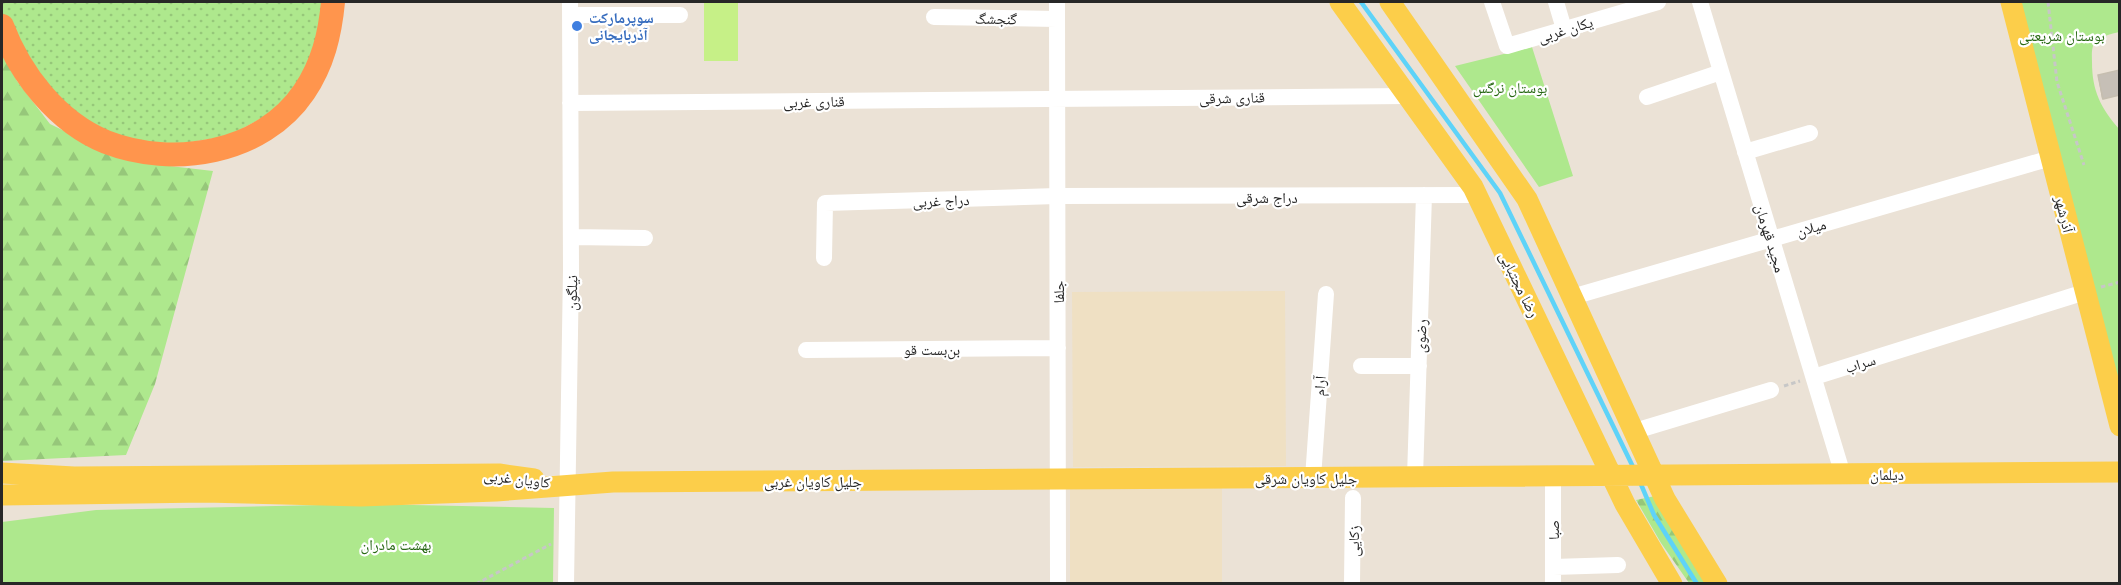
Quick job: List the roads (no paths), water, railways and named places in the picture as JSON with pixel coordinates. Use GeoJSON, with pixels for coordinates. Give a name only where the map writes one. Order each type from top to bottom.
{"type":"FeatureCollection","features":[{"type":"Feature","properties":{"kind":"highway"},"geometry":{"type":"LineString","coordinates":[[2,26],[21,66],[34,84],[60,112],[87,131],[106,141],[135,150],[165,155],[196,155],[224,148],[259,132],[278,121],[304,93],[323,56],[333,2]]}},
{"type":"Feature","properties":{"kind":"main road","name":"رضا مجتبایی"},"geometry":{"type":"LineString","coordinates":[[1340,2],[1476,195],[1612,476],[1642,534],[1672,584]]}},
{"type":"Feature","properties":{"kind":"main road"},"geometry":{"type":"LineString","coordinates":[[1390,2],[1515,180],[1532,208],[1674,515],[1717,584]]}},
{"type":"Feature","properties":{"kind":"main road","name":"آذرشهر"},"geometry":{"type":"LineString","coordinates":[[2011,2],[2120,426]]}},
{"type":"Feature","properties":{"kind":"main road","name":"دیلمان"},"geometry":{"type":"LineString","coordinates":[[1612,476],[2120,472]]}},
{"type":"Feature","properties":{"kind":"main road"},"geometry":{"type":"LineString","coordinates":[[2,473],[72,485]]}},
{"type":"Feature","properties":{"kind":"main road","name":"کاویان غربی"},"geometry":{"type":"LineString","coordinates":[[72,485],[499,474],[569,485]]}},
{"type":"Feature","properties":{"kind":"main road","name":"جلیل کاویان شرقی"},"geometry":{"type":"LineString","coordinates":[[1058,480],[1612,476]]}},
{"type":"Feature","properties":{"kind":"main road","name":"جلیل کاویان غربی"},"geometry":{"type":"LineString","coordinates":[[569,485],[625,482],[1058,480]]}},
{"type":"Feature","properties":{"kind":"main road"},"geometry":{"type":"LineString","coordinates":[[2,495],[72,485]]}},
{"type":"Feature","properties":{"kind":"street","name":"جلفا"},"geometry":{"type":"LineString","coordinates":[[1057,2],[1058,584]]}},
{"type":"Feature","properties":{"kind":"street","name":"یکان غربی"},"geometry":{"type":"LineString","coordinates":[[1492,2],[1507,46],[1564,29],[1621,7],[1658,2]]}},
{"type":"Feature","properties":{"kind":"street"},"geometry":{"type":"LineString","coordinates":[[1556,2],[1564,29]]}},
{"type":"Feature","properties":{"kind":"street","name":"مجید قهرمان"},"geometry":{"type":"LineString","coordinates":[[1700,2],[1843,474]]}},
{"type":"Feature","properties":{"kind":"street"},"geometry":{"type":"LineString","coordinates":[[570,8],[680,15]]}},
{"type":"Feature","properties":{"kind":"street","name":"نیلگون"},"geometry":{"type":"LineString","coordinates":[[566,584],[571,237],[570,8]]}},
{"type":"Feature","properties":{"kind":"street","name":"گنجشگ"},"geometry":{"type":"LineString","coordinates":[[934,17],[1057,19]]}},
{"type":"Feature","properties":{"kind":"street"},"geometry":{"type":"LineString","coordinates":[[1647,96],[1721,72]]}},
{"type":"Feature","properties":{"kind":"street","name":"قناری شرقی"},"geometry":{"type":"LineString","coordinates":[[1057,99],[1407,96]]}},
{"type":"Feature","properties":{"kind":"street","name":"قناری غربی"},"geometry":{"type":"LineString","coordinates":[[570,104],[1057,99]]}},
{"type":"Feature","properties":{"kind":"street"},"geometry":{"type":"LineString","coordinates":[[1745,152],[1810,133]]}},
{"type":"Feature","properties":{"kind":"street","name":"میلان"},"geometry":{"type":"LineString","coordinates":[[1572,297],[2051,158]]}},
{"type":"Feature","properties":{"kind":"street","name":"رضوی"},"geometry":{"type":"LineString","coordinates":[[1415,477],[1424,195]]}},
{"type":"Feature","properties":{"kind":"street","name":"دراج شرقی"},"geometry":{"type":"LineString","coordinates":[[1057,196],[1476,195]]}},
{"type":"Feature","properties":{"kind":"street","name":"دراج غربی"},"geometry":{"type":"LineString","coordinates":[[824,258],[825,203],[1057,196]]}},
{"type":"Feature","properties":{"kind":"street"},"geometry":{"type":"LineString","coordinates":[[571,237],[645,238]]}},
{"type":"Feature","properties":{"kind":"street","name":"سراب"},"geometry":{"type":"LineString","coordinates":[[1814,377],[2085,292]]}},
{"type":"Feature","properties":{"kind":"street","name":"آرام"},"geometry":{"type":"LineString","coordinates":[[1313,478],[1326,294]]}},
{"type":"Feature","properties":{"kind":"street","name":"بن‌بست قو"},"geometry":{"type":"LineString","coordinates":[[806,350],[1058,348]]}},
{"type":"Feature","properties":{"kind":"street"},"geometry":{"type":"LineString","coordinates":[[1361,366],[1419,366]]}},
{"type":"Feature","properties":{"kind":"street"},"geometry":{"type":"LineString","coordinates":[[1635,431],[1771,390]]}},
{"type":"Feature","properties":{"kind":"street","name":"صبا"},"geometry":{"type":"LineString","coordinates":[[1553,476],[1553,575]]}},
{"type":"Feature","properties":{"kind":"street","name":"زکایی"},"geometry":{"type":"LineString","coordinates":[[1352,584],[1353,498]]}},
{"type":"Feature","properties":{"kind":"street"},"geometry":{"type":"LineString","coordinates":[[1553,575],[1618,565]]}},
{"type":"Feature","properties":{"kind":"waterway"},"geometry":{"type":"LineString","coordinates":[[1361,2],[1500,193],[1634,469]]}},
{"type":"Feature","properties":{"kind":"waterway"},"geometry":{"type":"LineString","coordinates":[[1640,482],[1654,515],[1697,584]]}},
{"type":"Feature","properties":{"kind":"place","name":"سوپرمارکت آذربایجانی"},"geometry":{"type":"Point","coordinates":[577,26]}},
{"type":"Feature","properties":{"kind":"park label","name":"بوستان شریعتی"},"geometry":{"type":"Point","coordinates":[2062,35]}},
{"type":"Feature","properties":{"kind":"park label","name":"بوستان نرگس"},"geometry":{"type":"Point","coordinates":[1510,87]}},
{"type":"Feature","properties":{"kind":"park label","name":"بهشت مادران"},"geometry":{"type":"Point","coordinates":[396,544]}}]}
